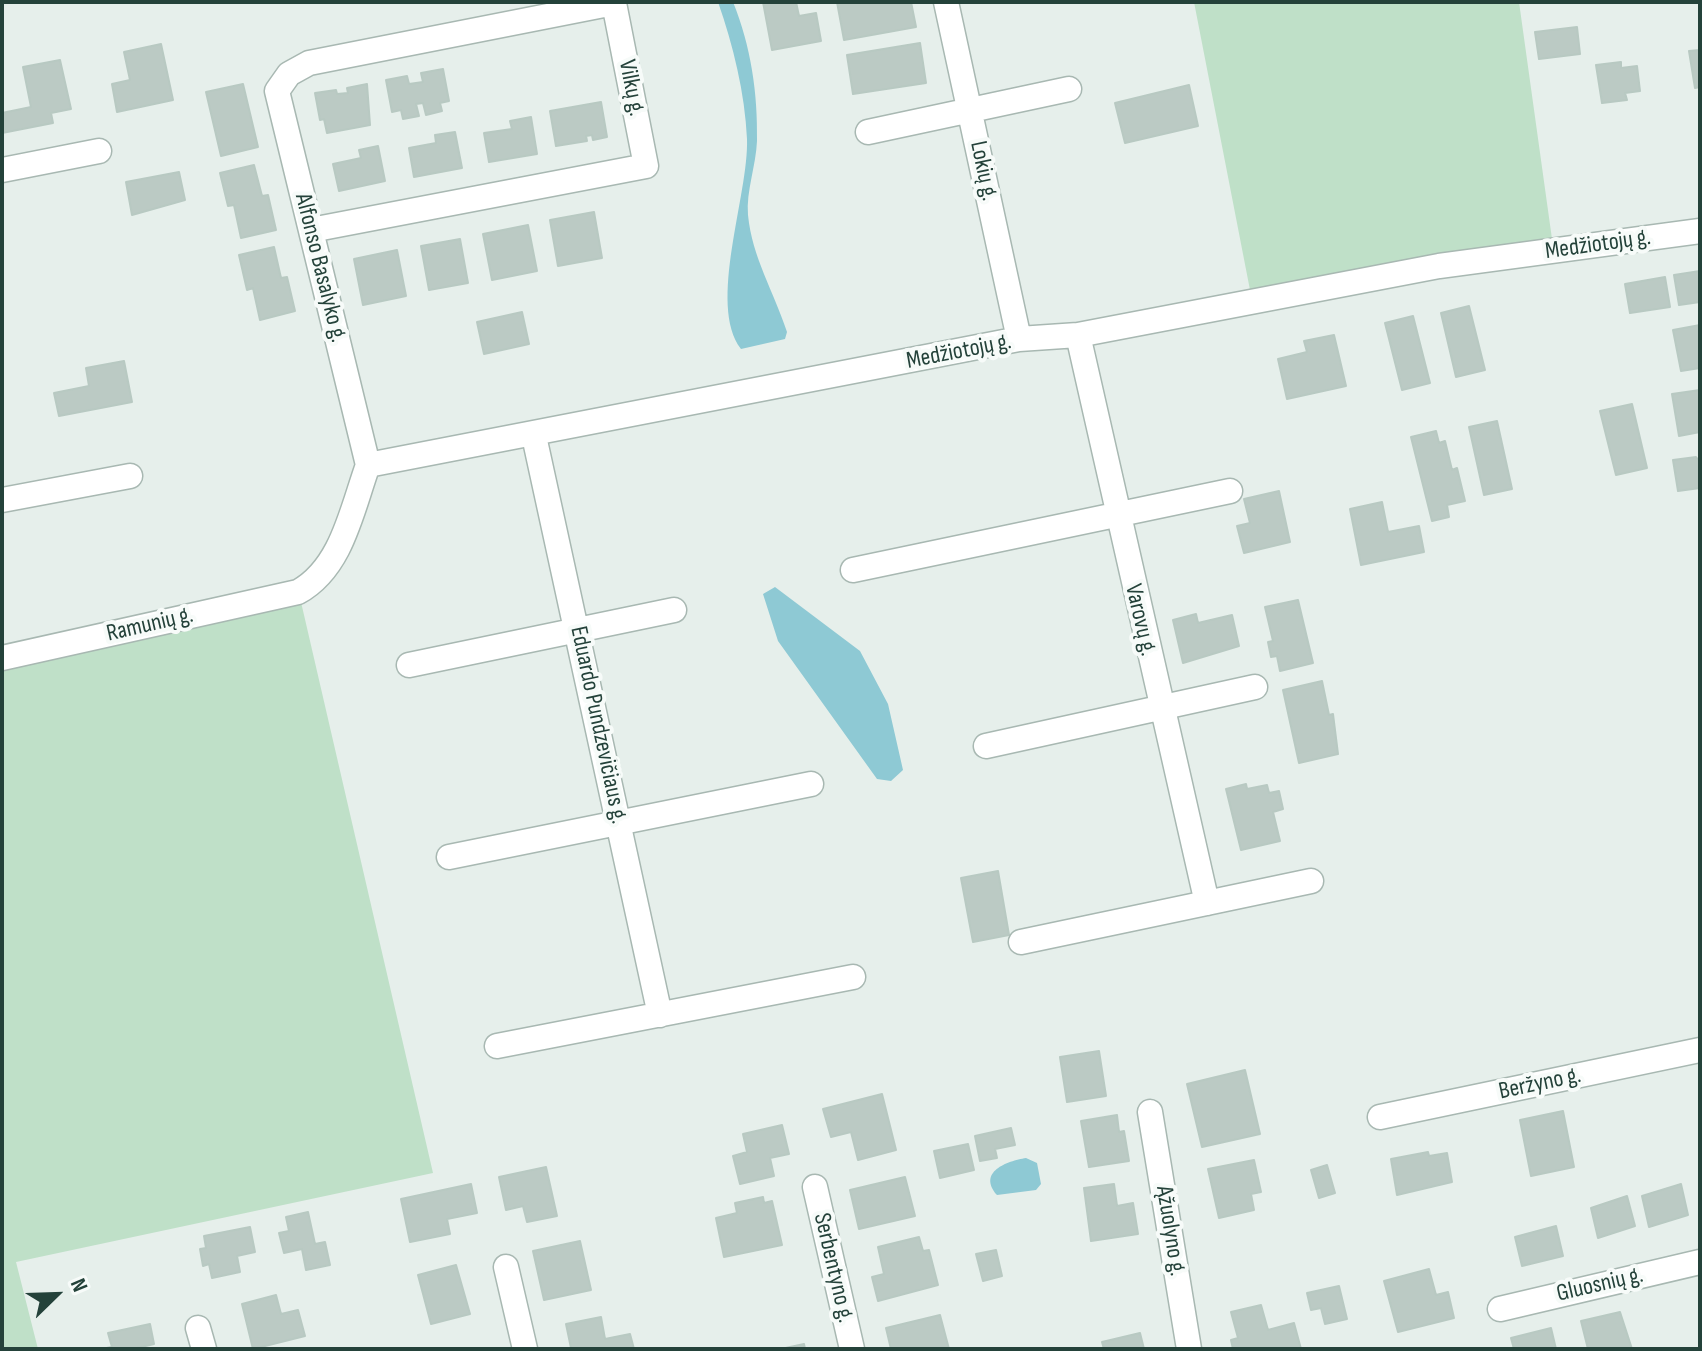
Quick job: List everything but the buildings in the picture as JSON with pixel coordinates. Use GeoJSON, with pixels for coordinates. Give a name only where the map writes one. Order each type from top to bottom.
{"type":"FeatureCollection","features":[{"type":"Feature","properties":{"kind":"street","name":"Lokių g."},"geometry":{"type":"LineString","coordinates":[[946,2],[1019,339]]}},
{"type":"Feature","properties":{"kind":"street","name":"Vilkų g."},"geometry":{"type":"LineString","coordinates":[[289,74],[309,63],[614,3],[646,166],[311,230]]}},
{"type":"Feature","properties":{"kind":"street","name":"Alfonso Basalyko g."},"geometry":{"type":"LineString","coordinates":[[289,74],[277,91],[368,465]]}},
{"type":"Feature","properties":{"kind":"street"},"geometry":{"type":"LineString","coordinates":[[868,132],[1069,89]]}},
{"type":"Feature","properties":{"kind":"street"},"geometry":{"type":"LineString","coordinates":[[2,170],[99,151]]}},
{"type":"Feature","properties":{"kind":"street","name":"Medžiotojų g."},"geometry":{"type":"LineString","coordinates":[[368,465],[534,436],[1019,339],[1078,335],[1439,266],[1700,231]]}},
{"type":"Feature","properties":{"kind":"street","name":"Varovų g."},"geometry":{"type":"LineString","coordinates":[[1078,335],[1160,708],[1207,903]]}},
{"type":"Feature","properties":{"kind":"street","name":"Eduardo Pundzevičiaus g."},"geometry":{"type":"LineString","coordinates":[[534,436],[660,1015]]}},
{"type":"Feature","properties":{"kind":"street","name":"Ramunių g."},"geometry":{"type":"LineString","coordinates":[[2,658],[298,592],[316,582],[331,563],[368,465]]}},
{"type":"Feature","properties":{"kind":"street"},"geometry":{"type":"LineString","coordinates":[[2,500],[130,476]]}},
{"type":"Feature","properties":{"kind":"street"},"geometry":{"type":"LineString","coordinates":[[853,570],[1230,491]]}},
{"type":"Feature","properties":{"kind":"street"},"geometry":{"type":"LineString","coordinates":[[409,665],[674,610]]}},
{"type":"Feature","properties":{"kind":"street"},"geometry":{"type":"LineString","coordinates":[[986,746],[1255,687]]}},
{"type":"Feature","properties":{"kind":"street"},"geometry":{"type":"LineString","coordinates":[[449,857],[811,784]]}},
{"type":"Feature","properties":{"kind":"street"},"geometry":{"type":"LineString","coordinates":[[1021,942],[1311,881]]}},
{"type":"Feature","properties":{"kind":"street"},"geometry":{"type":"LineString","coordinates":[[497,1046],[853,977]]}},
{"type":"Feature","properties":{"kind":"street","name":"Beržyno g."},"geometry":{"type":"LineString","coordinates":[[1380,1117],[1700,1050]]}},
{"type":"Feature","properties":{"kind":"street","name":"Ąžuolyno g."},"geometry":{"type":"LineString","coordinates":[[1150,1112],[1189,1349]]}},
{"type":"Feature","properties":{"kind":"street","name":"Serbentyno g."},"geometry":{"type":"LineString","coordinates":[[815,1187],[852,1349]]}},
{"type":"Feature","properties":{"kind":"street","name":"Gluosnių g."},"geometry":{"type":"LineString","coordinates":[[1500,1309],[1700,1262]]}},
{"type":"Feature","properties":{"kind":"street"},"geometry":{"type":"LineString","coordinates":[[506,1267],[525,1349]]}},
{"type":"Feature","properties":{"kind":"green space"},"geometry":{"type":"Polygon","coordinates":[[[1194,2],[1519,2],[1552,239],[1250,290],[1194,2]]]}},
{"type":"Feature","properties":{"kind":"green space"},"geometry":{"type":"Polygon","coordinates":[[[301,602],[433,1173],[16,1262],[38,1349],[2,1349],[2,666],[301,602]]]}},
{"type":"Feature","properties":{"kind":"water"},"geometry":{"type":"Polygon","coordinates":[[[718,2],[733,2],[749,53],[755,88],[757,141],[748,197],[750,230],[787,332],[785,339],[741,349],[732,329],[728,278],[747,139],[737,69],[718,2]]]}},
{"type":"Feature","properties":{"kind":"water"},"geometry":{"type":"Polygon","coordinates":[[[775,587],[860,651],[888,704],[903,770],[891,781],[877,779],[778,641],[763,594],[775,587]]]}},
{"type":"Feature","properties":{"kind":"water"},"geometry":{"type":"Polygon","coordinates":[[[1026,1158],[1037,1163],[1041,1184],[1036,1190],[997,1195],[990,1180],[992,1174],[1003,1165],[1026,1158]]]}}]}
